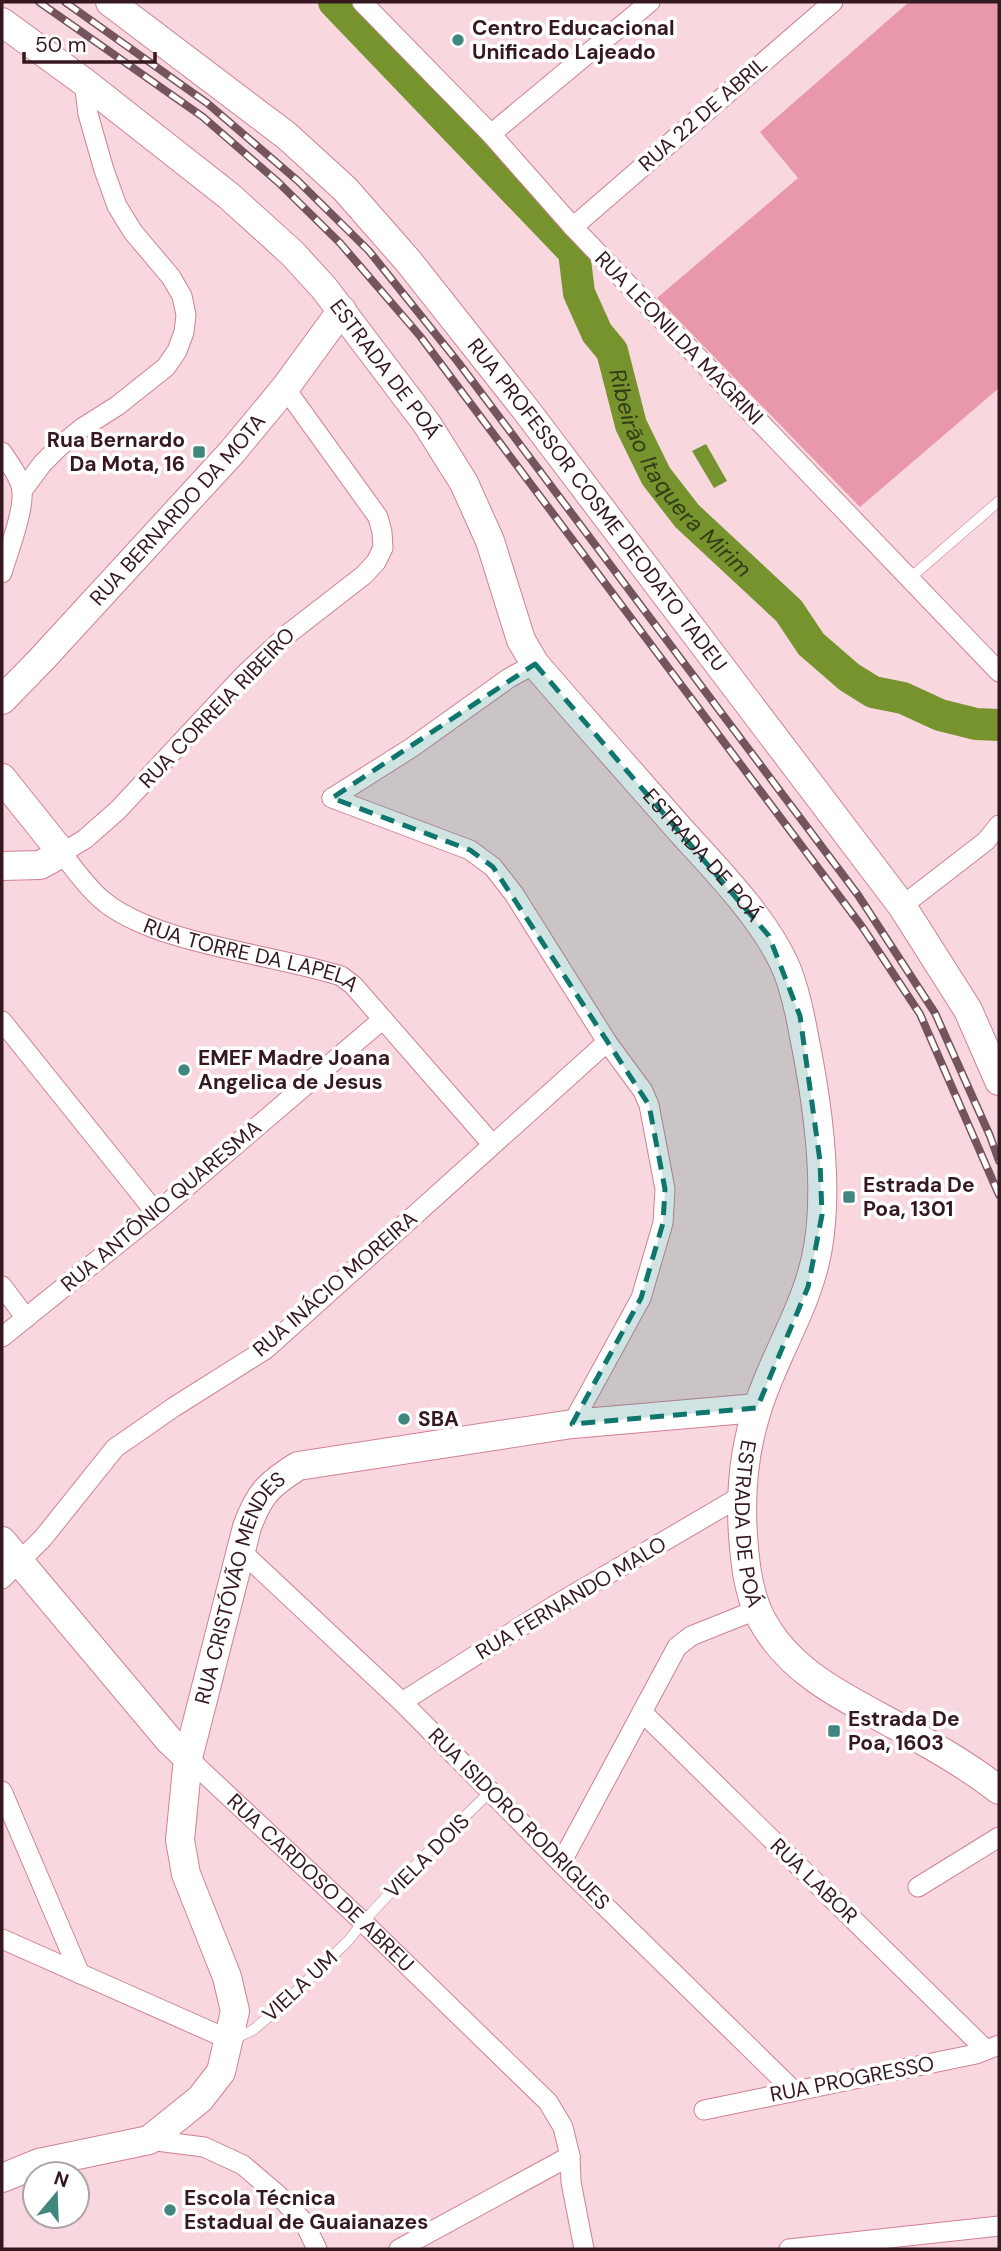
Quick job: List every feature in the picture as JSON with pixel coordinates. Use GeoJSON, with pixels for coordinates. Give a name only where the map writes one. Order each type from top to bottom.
{"type":"FeatureCollection","features":[{"type":"Feature","properties":{"kind":"main road","name":"RUA PROFESSOR COSME DEODATO TADEU"},"geometry":{"type":"LineString","coordinates":[[110,2],[288,136],[345,189],[410,262],[902,905],[968,1010],[999,1081]]}},
{"type":"Feature","properties":{"kind":"main road","name":"ESTRADA DE POÁ"},"geometry":{"type":"LineString","coordinates":[[2,22],[84,82],[253,217],[292,253],[342,310],[427,424],[464,483],[490,541],[521,639],[535,664],[716,870],[769,936],[787,970],[809,1061],[819,1150],[822,1215],[818,1248],[808,1287],[757,1408],[744,1465],[741,1496],[744,1558],[756,1610],[790,1658],[825,1686],[940,1750],[999,1790]]}},
{"type":"Feature","properties":{"kind":"main road","name":"RUA BERNARDO DA MOTA"},"geometry":{"type":"LineString","coordinates":[[2,700],[209,477],[285,388],[342,310]]}},
{"type":"Feature","properties":{"kind":"main road","name":"RUA TORRE DA LAPELA"},"geometry":{"type":"LineString","coordinates":[[2,779],[62,853]]}},
{"type":"Feature","properties":{"kind":"main road"},"geometry":{"type":"LineString","coordinates":[[2,866],[40,865],[62,853]]}},
{"type":"Feature","properties":{"kind":"main road","name":"RUA CRISTÓVÃO MENDES"},"geometry":{"type":"LineString","coordinates":[[149,2140],[200,2099],[221,2072],[230,2040],[235,2011],[227,1977],[186,1874],[180,1840],[188,1758],[241,1551],[254,1508],[262,1494],[298,1466],[572,1424],[757,1408]]}},
{"type":"Feature","properties":{"kind":"main road","name":"RUA CARDOSO DE ABREU"},"geometry":{"type":"LineString","coordinates":[[2,1541],[11,1571],[188,1758]]}},
{"type":"Feature","properties":{"kind":"main road"},"geometry":{"type":"LineString","coordinates":[[2,2178],[39,2163],[149,2140]]}},
{"type":"Feature","properties":{"kind":"street","name":"RUA LEONILDA MAGRINI"},"geometry":{"type":"LineString","coordinates":[[362,2],[491,134],[573,227],[999,672]]}},
{"type":"Feature","properties":{"kind":"street"},"geometry":{"type":"LineString","coordinates":[[491,134],[650,2]]}},
{"type":"Feature","properties":{"kind":"street","name":"RUA 22 DE ABRIL"},"geometry":{"type":"LineString","coordinates":[[573,227],[834,2]]}},
{"type":"Feature","properties":{"kind":"street"},"geometry":{"type":"LineString","coordinates":[[2,573],[19,517],[22,491],[59,447],[166,368],[177,351],[187,315],[182,296],[171,277],[133,232],[117,206],[88,114],[84,82]]}},
{"type":"Feature","properties":{"kind":"street","name":"RUA CORREIA RIBEIRO"},"geometry":{"type":"LineString","coordinates":[[62,853],[85,839],[118,810],[244,676],[288,634],[364,575],[376,562],[383,548],[378,517],[285,388]]}},
{"type":"Feature","properties":{"kind":"street"},"geometry":{"type":"LineString","coordinates":[[2,452],[22,491]]}},
{"type":"Feature","properties":{"kind":"street"},"geometry":{"type":"LineString","coordinates":[[535,664],[509,678],[411,748],[332,798],[470,850],[493,867],[514,894],[607,1042],[643,1091],[649,1105],[665,1189],[663,1223],[641,1298],[572,1424]]}},
{"type":"Feature","properties":{"kind":"street"},"geometry":{"type":"LineString","coordinates":[[902,905],[986,841],[999,825]]}},
{"type":"Feature","properties":{"kind":"street","name":"RUA TORRE DA LAPELA"},"geometry":{"type":"LineString","coordinates":[[62,853],[102,900],[130,918],[166,932],[341,976],[353,985],[492,1144]]}},
{"type":"Feature","properties":{"kind":"street","name":"RUA ANTÔNIO QUARESMA"},"geometry":{"type":"LineString","coordinates":[[2,1337],[156,1213],[383,1019]]}},
{"type":"Feature","properties":{"kind":"street"},"geometry":{"type":"LineString","coordinates":[[2,1021],[156,1213]]}},
{"type":"Feature","properties":{"kind":"street","name":"RUA INÁCIO MOREIRA"},"geometry":{"type":"LineString","coordinates":[[11,1571],[116,1448],[174,1407],[266,1349],[607,1042]]}},
{"type":"Feature","properties":{"kind":"street"},"geometry":{"type":"LineString","coordinates":[[2,1286],[26,1318]]}},
{"type":"Feature","properties":{"kind":"street","name":"RUA FERNANDO MALO"},"geometry":{"type":"LineString","coordinates":[[402,1702],[552,1607],[741,1496]]}},
{"type":"Feature","properties":{"kind":"street","name":"RUA ISIDORO RODRIGUES"},"geometry":{"type":"LineString","coordinates":[[241,1551],[402,1702],[561,1863],[793,2090]]}},
{"type":"Feature","properties":{"kind":"street"},"geometry":{"type":"LineString","coordinates":[[561,1863],[677,1647],[691,1636],[756,1610]]}},
{"type":"Feature","properties":{"kind":"street","name":"RUA LABOR"},"geometry":{"type":"LineString","coordinates":[[642,1712],[993,2047]]}},
{"type":"Feature","properties":{"kind":"street","name":"RUA CARDOSO DE ABREU"},"geometry":{"type":"LineString","coordinates":[[188,1758],[363,1922],[548,2102],[563,2127],[584,2249]]}},
{"type":"Feature","properties":{"kind":"street"},"geometry":{"type":"LineString","coordinates":[[2,1791],[80,1974]]}},
{"type":"Feature","properties":{"kind":"street"},"geometry":{"type":"LineString","coordinates":[[918,1887],[999,1837]]}},
{"type":"Feature","properties":{"kind":"street"},"geometry":{"type":"LineString","coordinates":[[2,1939],[230,2040]]}},
{"type":"Feature","properties":{"kind":"street","name":"RUA PROGRESSO"},"geometry":{"type":"LineString","coordinates":[[704,2110],[976,2054],[993,2047]]}},
{"type":"Feature","properties":{"kind":"street"},"geometry":{"type":"LineString","coordinates":[[149,2140],[204,2147],[243,2165],[304,2222],[317,2249]]}},
{"type":"Feature","properties":{"kind":"street"},"geometry":{"type":"LineString","coordinates":[[399,2249],[570,2156]]}},
{"type":"Feature","properties":{"kind":"street"},"geometry":{"type":"LineString","coordinates":[[789,2249],[999,2226]]}},
{"type":"Feature","properties":{"kind":"lane"},"geometry":{"type":"LineString","coordinates":[[910,578],[999,500]]}},
{"type":"Feature","properties":{"kind":"lane","name":"VIELA DOIS"},"geometry":{"type":"LineString","coordinates":[[363,1922],[425,1855],[491,1791]]}},
{"type":"Feature","properties":{"kind":"lane","name":"VIELA UM"},"geometry":{"type":"LineString","coordinates":[[230,2040],[253,2030],[279,2008],[348,1941],[363,1922]]}},
{"type":"Feature","properties":{"kind":"highlighted area"},"geometry":{"type":"Polygon","coordinates":[[[535,664],[769,936],[800,1016],[820,1161],[822,1215],[808,1287],[757,1408],[572,1424],[641,1298],[663,1223],[665,1189],[649,1105],[493,867],[470,850],[332,798],[535,664]]]}},
{"type":"Feature","properties":{"kind":"shaded area"},"geometry":{"type":"Polygon","coordinates":[[[909,2],[999,2],[999,388],[860,507],[657,298],[798,178],[760,132],[909,2]]]}},
{"type":"Feature","properties":{"kind":"shaded area"},"geometry":{"type":"Polygon","coordinates":[[[706,444],[727,481],[714,488],[692,451],[706,444]]]}},
{"type":"Feature","properties":{"kind":"waterway","name":"Ribeirão Itaquera Mirim"},"geometry":{"type":"LineString","coordinates":[[334,2],[574,252],[579,293],[597,333],[612,351],[631,425],[656,476],[687,516],[789,611],[811,644],[849,677],[873,692],[903,698],[940,715],[976,724],[999,725]]}},
{"type":"Feature","properties":{"kind":"railway"},"geometry":{"type":"LineString","coordinates":[[39,2],[203,117],[279,183],[340,243],[420,336],[863,928],[920,1014],[999,1195]]}},
{"type":"Feature","properties":{"kind":"railway"},"geometry":{"type":"LineString","coordinates":[[65,2],[207,103],[298,181],[369,251],[458,362],[858,895],[935,1013],[999,1161]]}},
{"type":"Feature","properties":{"kind":"place","name":"Centro Educacional Unificado Lajeado"},"geometry":{"type":"Point","coordinates":[458,40]}},
{"type":"Feature","properties":{"kind":"place","name":"Rua Bernardo Da Mota, 16"},"geometry":{"type":"Point","coordinates":[199,452]}},
{"type":"Feature","properties":{"kind":"place","name":"EMEF Madre Joana Angelica de Jesus"},"geometry":{"type":"Point","coordinates":[184,1070]}},
{"type":"Feature","properties":{"kind":"place","name":"Estrada De Poa, 1301"},"geometry":{"type":"Point","coordinates":[849,1197]}},
{"type":"Feature","properties":{"kind":"place","name":"SBA"},"geometry":{"type":"Point","coordinates":[404,1419]}},
{"type":"Feature","properties":{"kind":"place","name":"Estrada De Poa, 1603"},"geometry":{"type":"Point","coordinates":[834,1731]}},
{"type":"Feature","properties":{"kind":"place","name":"Escola Técnica Estadual de Guaianazes"},"geometry":{"type":"Point","coordinates":[170,2210]}}]}
